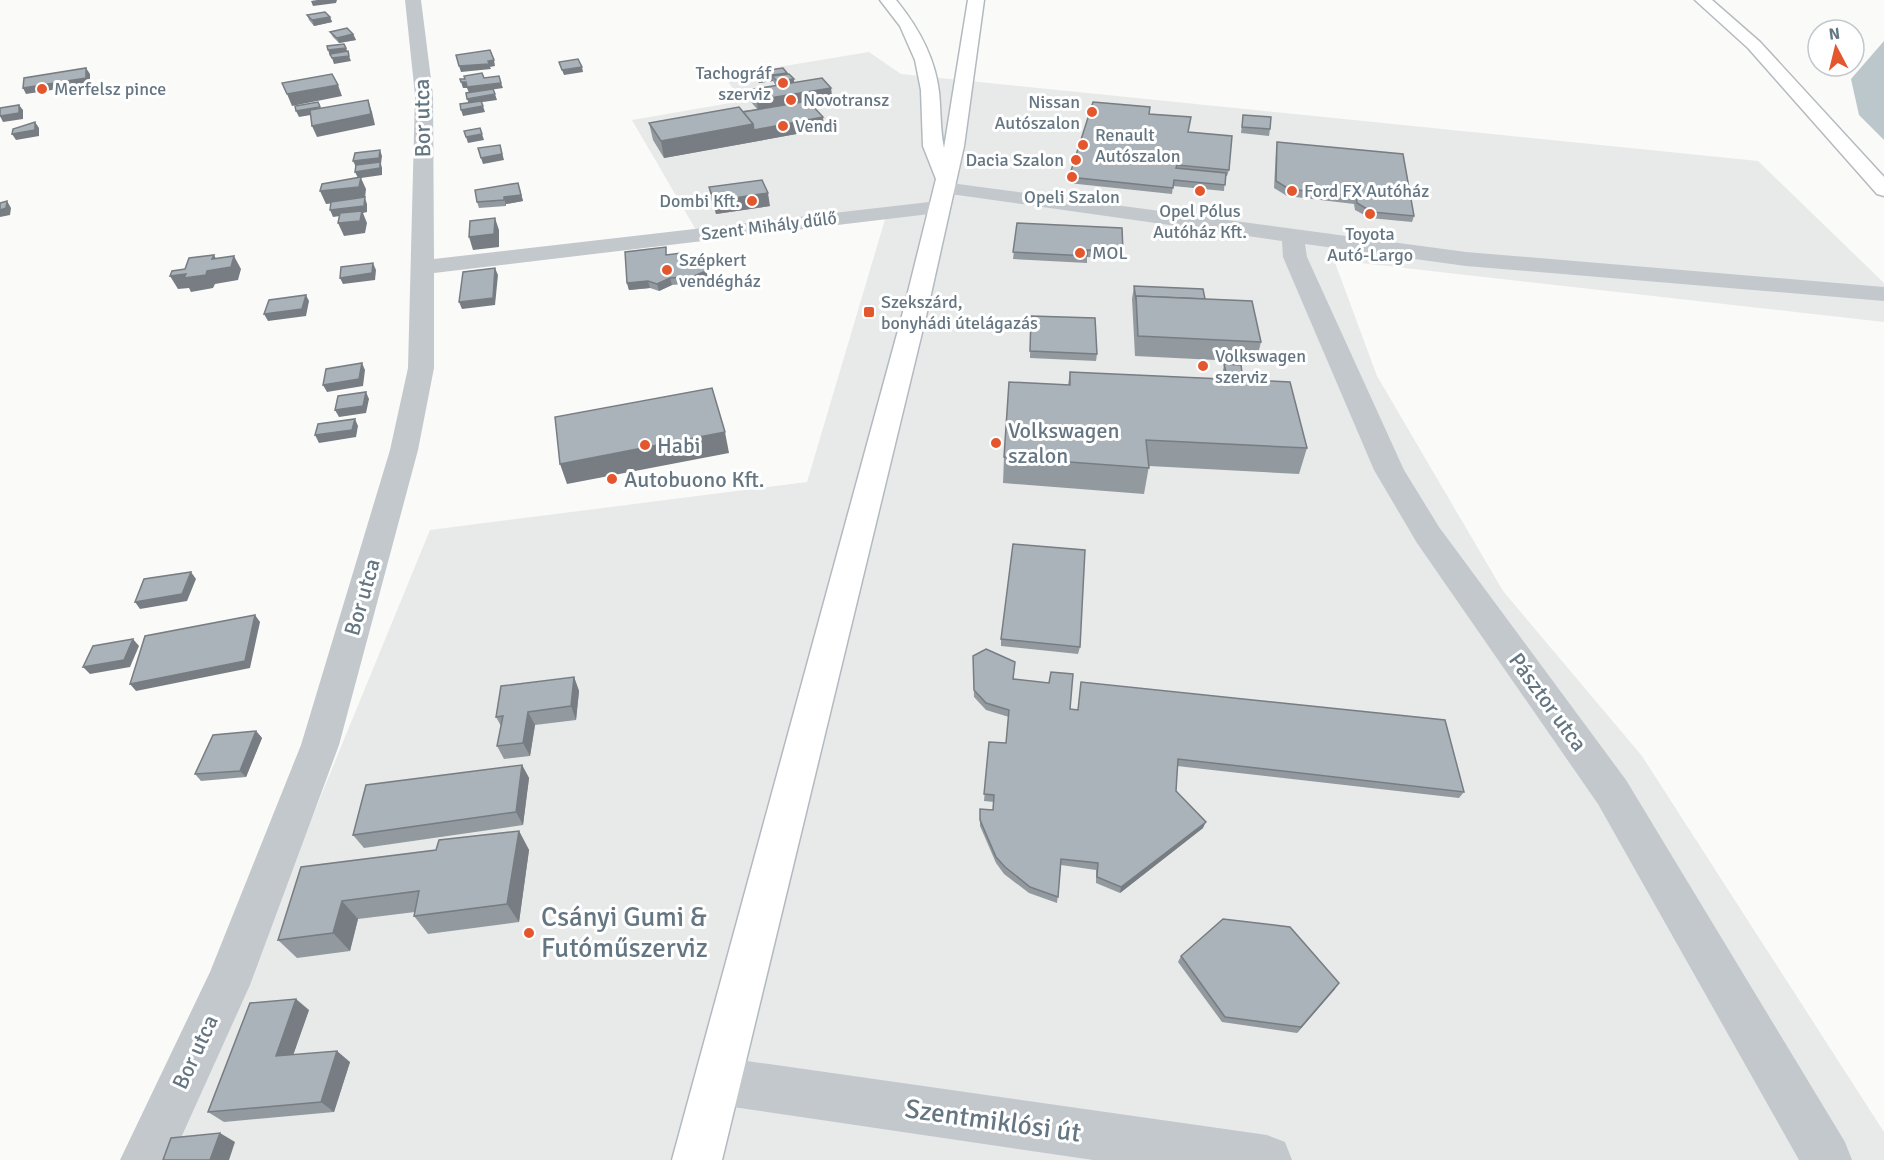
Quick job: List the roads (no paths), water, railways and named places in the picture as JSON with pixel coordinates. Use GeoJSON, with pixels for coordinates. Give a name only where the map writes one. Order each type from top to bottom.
{"type":"FeatureCollection","features":[{"type":"Feature","properties":{"kind":"street","name":"Bor utca"},"geometry":{"type":"LineString","coordinates":[[145,1160],[227,985],[320,745],[404,450],[421,368],[424,95],[413,0]]}},
{"type":"Feature","properties":{"kind":"street"},"geometry":{"type":"LineString","coordinates":[[888,0],[908,25],[924,60],[930,90],[933,146],[943,191]]}},
{"type":"Feature","properties":{"kind":"street"},"geometry":{"type":"LineString","coordinates":[[697,1160],[915,312],[962,103],[976,0]]}},
{"type":"Feature","properties":{"kind":"street"},"geometry":{"type":"LineString","coordinates":[[1703,0],[1754,45],[1884,190]]}},
{"type":"Feature","properties":{"kind":"street","name":"Szent Mihály dűlő"},"geometry":{"type":"LineString","coordinates":[[421,267],[943,191],[1041,201],[1489,261],[1884,294]]}},
{"type":"Feature","properties":{"kind":"street","name":"Pásztor utca"},"geometry":{"type":"LineString","coordinates":[[1293,236],[1295,256],[1389,470],[1428,535],[1612,792],[1827,1160]]}},
{"type":"Feature","properties":{"kind":"street","name":"Szentmiklósi út"},"geometry":{"type":"LineString","coordinates":[[719,1081],[1267,1160]]}},
{"type":"Feature","properties":{"kind":"place","name":"Tachográf szerviz"},"geometry":{"type":"Point","coordinates":[783,83]}},
{"type":"Feature","properties":{"kind":"place","name":"Merfelsz pince"},"geometry":{"type":"Point","coordinates":[42,89]}},
{"type":"Feature","properties":{"kind":"place","name":"Novotransz"},"geometry":{"type":"Point","coordinates":[791,100]}},
{"type":"Feature","properties":{"kind":"place","name":"Nissan Autószalon"},"geometry":{"type":"Point","coordinates":[1092,112]}},
{"type":"Feature","properties":{"kind":"place","name":"Vendi"},"geometry":{"type":"Point","coordinates":[783,126]}},
{"type":"Feature","properties":{"kind":"place","name":"Renault Autószalon"},"geometry":{"type":"Point","coordinates":[1083,145]}},
{"type":"Feature","properties":{"kind":"place","name":"Dacia Szalon"},"geometry":{"type":"Point","coordinates":[1076,160]}},
{"type":"Feature","properties":{"kind":"place","name":"Opeli Szalon"},"geometry":{"type":"Point","coordinates":[1072,177]}},
{"type":"Feature","properties":{"kind":"place","name":"Opel Pólus Autóház Kft."},"geometry":{"type":"Point","coordinates":[1200,191]}},
{"type":"Feature","properties":{"kind":"place","name":"Ford FX Autóház"},"geometry":{"type":"Point","coordinates":[1292,191]}},
{"type":"Feature","properties":{"kind":"place","name":"Dombi Kft."},"geometry":{"type":"Point","coordinates":[752,201]}},
{"type":"Feature","properties":{"kind":"place","name":"Toyota Autó-Largo"},"geometry":{"type":"Point","coordinates":[1370,214]}},
{"type":"Feature","properties":{"kind":"place","name":"MOL"},"geometry":{"type":"Point","coordinates":[1080,253]}},
{"type":"Feature","properties":{"kind":"place","name":"Szépkert vendégház"},"geometry":{"type":"Point","coordinates":[667,270]}},
{"type":"Feature","properties":{"kind":"place","name":"Szekszárd, bonyhádi útelágazás"},"geometry":{"type":"Point","coordinates":[869,312]}},
{"type":"Feature","properties":{"kind":"place","name":"Volkswagen szerviz"},"geometry":{"type":"Point","coordinates":[1203,366]}},
{"type":"Feature","properties":{"kind":"place","name":"Volkswagen szalon"},"geometry":{"type":"Point","coordinates":[996,443]}},
{"type":"Feature","properties":{"kind":"place","name":"Habi"},"geometry":{"type":"Point","coordinates":[645,445]}},
{"type":"Feature","properties":{"kind":"place","name":"Autobuono Kft."},"geometry":{"type":"Point","coordinates":[612,479]}},
{"type":"Feature","properties":{"kind":"place","name":"Csányi Gumi & Futóműszerviz"},"geometry":{"type":"Point","coordinates":[529,933]}}]}
